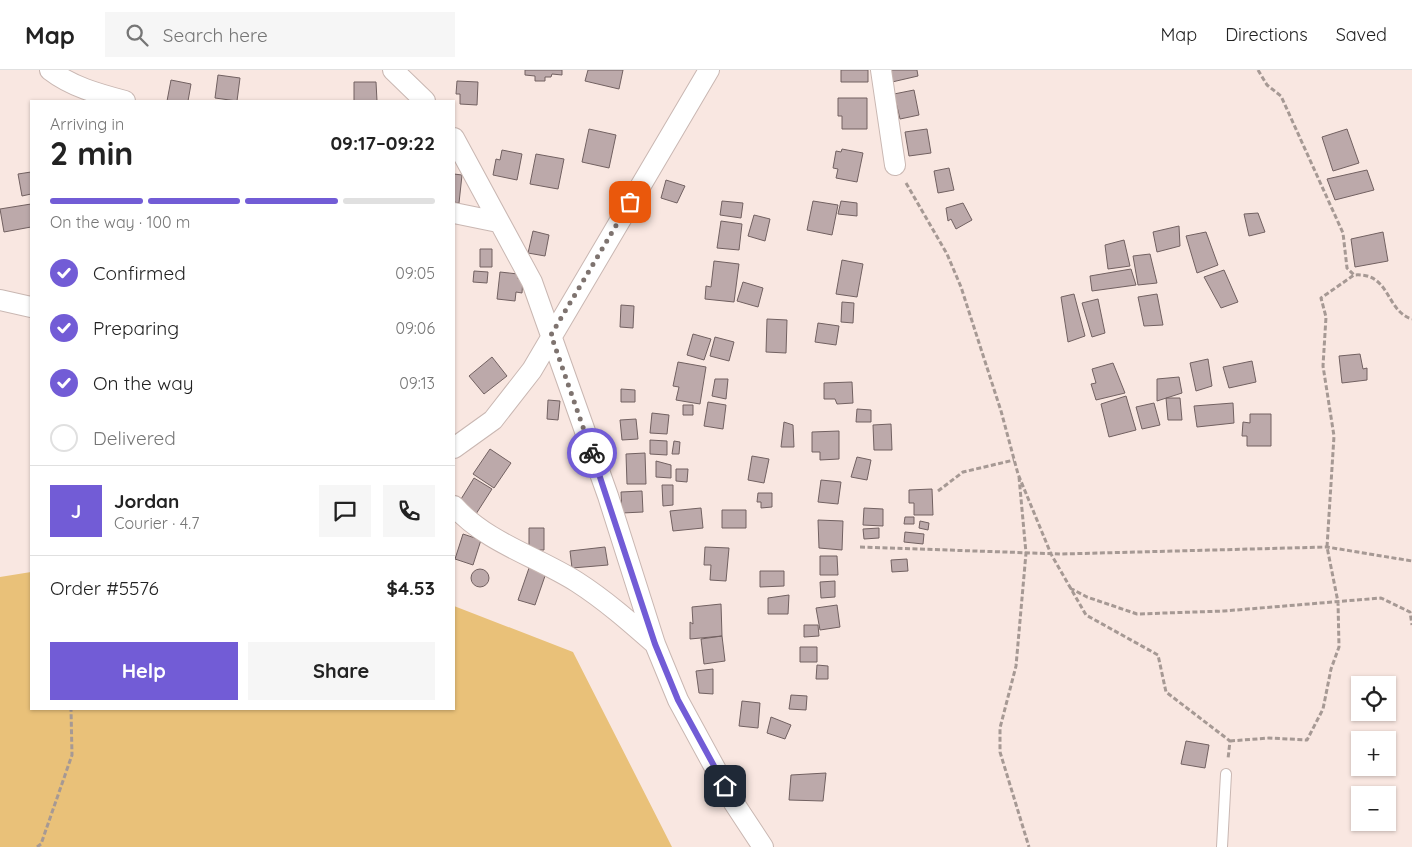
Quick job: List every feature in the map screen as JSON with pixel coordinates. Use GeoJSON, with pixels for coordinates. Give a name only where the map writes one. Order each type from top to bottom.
{"type":"FeatureCollection","features":[{"type":"Feature","properties":{"kind":"street"},"geometry":{"type":"LineString","coordinates":[[50,70],[61,78],[93,92],[121,100]]}},
{"type":"Feature","properties":{"kind":"street"},"geometry":{"type":"LineString","coordinates":[[393,70],[424,100]]}},
{"type":"Feature","properties":{"kind":"street"},"geometry":{"type":"LineString","coordinates":[[455,447],[493,420],[532,370],[709,70]]}},
{"type":"Feature","properties":{"kind":"street"},"geometry":{"type":"LineString","coordinates":[[881,70],[895,164]]}},
{"type":"Feature","properties":{"kind":"street"},"geometry":{"type":"LineString","coordinates":[[455,140],[532,282],[608,496],[655,644],[678,700],[734,803],[764,847]]}},
{"type":"Feature","properties":{"kind":"street"},"geometry":{"type":"LineString","coordinates":[[455,213],[498,222]]}},
{"type":"Feature","properties":{"kind":"street"},"geometry":{"type":"LineString","coordinates":[[0,300],[30,307]]}},
{"type":"Feature","properties":{"kind":"street"},"geometry":{"type":"LineString","coordinates":[[455,507],[483,532],[576,582],[610,605],[655,644]]}},
{"type":"Feature","properties":{"kind":"lane"},"geometry":{"type":"LineString","coordinates":[[1222,847],[1226,774]]}},
{"type":"Feature","properties":{"kind":"path"},"geometry":{"type":"LineString","coordinates":[[1258,70],[1267,85],[1281,96],[1343,233],[1347,268],[1354,275]]}},
{"type":"Feature","properties":{"kind":"path"},"geometry":{"type":"LineString","coordinates":[[895,164],[947,254],[961,288],[1001,411],[1018,474],[1051,554],[1070,588],[1086,615],[1158,656],[1166,692],[1230,741],[1269,738],[1306,740],[1324,710],[1331,669],[1338,647],[1338,602],[1327,547],[1334,436],[1323,366],[1326,317],[1321,298],[1354,275],[1367,274],[1375,278],[1400,311],[1410,319]]}},
{"type":"Feature","properties":{"kind":"path"},"geometry":{"type":"LineString","coordinates":[[938,490],[963,472],[1014,460]]}},
{"type":"Feature","properties":{"kind":"path"},"geometry":{"type":"LineString","coordinates":[[1018,474],[1026,553],[1016,666],[1000,728],[1000,752],[1029,847]]}},
{"type":"Feature","properties":{"kind":"path"},"geometry":{"type":"LineString","coordinates":[[860,547],[1051,554],[1327,547],[1412,561]]}},
{"type":"Feature","properties":{"kind":"path"},"geometry":{"type":"LineString","coordinates":[[1070,588],[1087,597],[1137,614],[1224,611],[1381,598],[1410,612],[1412,625]]}},
{"type":"Feature","properties":{"kind":"path"},"geometry":{"type":"LineString","coordinates":[[36,847],[41,844],[72,755],[71,710]]}},
{"type":"Feature","properties":{"kind":"path"},"geometry":{"type":"LineString","coordinates":[[1226,774],[1230,741]]}},
{"type":"Feature","properties":{"kind":"shaded area"},"geometry":{"type":"Polygon","coordinates":[[[30,572],[30,710],[455,710],[455,606],[573,652],[672,847],[0,847],[0,577],[30,572]]]}},
{"type":"Feature","properties":{"kind":"building"},"geometry":{"type":"Polygon","coordinates":[[[525,70],[562,70],[562,75],[552,74],[551,77],[545,77],[545,81],[535,81],[535,76],[525,75],[525,70]]]}},
{"type":"Feature","properties":{"kind":"building"},"geometry":{"type":"Polygon","coordinates":[[[588,70],[623,70],[619,89],[585,81],[588,70]]]}},
{"type":"Feature","properties":{"kind":"building"},"geometry":{"type":"Polygon","coordinates":[[[841,70],[868,70],[868,82],[841,82],[841,70]]]}},
{"type":"Feature","properties":{"kind":"building"},"geometry":{"type":"Polygon","coordinates":[[[890,70],[917,70],[918,76],[892,82],[890,70]]]}},
{"type":"Feature","properties":{"kind":"building"},"geometry":{"type":"Polygon","coordinates":[[[218,75],[240,78],[237,100],[215,98],[218,75]]]}},
{"type":"Feature","properties":{"kind":"building"},"geometry":{"type":"Polygon","coordinates":[[[171,80],[191,84],[188,100],[167,100],[171,80]]]}},
{"type":"Feature","properties":{"kind":"building"},"geometry":{"type":"Polygon","coordinates":[[[457,81],[478,82],[477,105],[460,104],[460,94],[456,94],[457,81]]]}},
{"type":"Feature","properties":{"kind":"building"},"geometry":{"type":"Polygon","coordinates":[[[354,82],[376,82],[377,100],[354,100],[354,82]]]}},
{"type":"Feature","properties":{"kind":"building"},"geometry":{"type":"Polygon","coordinates":[[[914,90],[919,115],[900,119],[894,94],[914,90]]]}},
{"type":"Feature","properties":{"kind":"building"},"geometry":{"type":"Polygon","coordinates":[[[838,98],[867,98],[867,129],[842,129],[842,116],[838,116],[838,98]]]}},
{"type":"Feature","properties":{"kind":"building"},"geometry":{"type":"Polygon","coordinates":[[[589,129],[616,135],[609,168],[582,162],[589,129]]]}},
{"type":"Feature","properties":{"kind":"building"},"geometry":{"type":"Polygon","coordinates":[[[927,129],[931,153],[909,156],[905,132],[927,129]]]}},
{"type":"Feature","properties":{"kind":"building"},"geometry":{"type":"Polygon","coordinates":[[[1347,129],[1359,163],[1333,171],[1322,137],[1347,129]]]}},
{"type":"Feature","properties":{"kind":"building"},"geometry":{"type":"Polygon","coordinates":[[[842,149],[863,153],[857,182],[836,178],[838,169],[833,168],[836,151],[841,152],[842,149]]]}},
{"type":"Feature","properties":{"kind":"building"},"geometry":{"type":"Polygon","coordinates":[[[502,150],[522,154],[517,180],[493,175],[496,159],[500,160],[502,150]]]}},
{"type":"Feature","properties":{"kind":"building"},"geometry":{"type":"Polygon","coordinates":[[[536,154],[564,159],[558,189],[530,184],[536,154]]]}},
{"type":"Feature","properties":{"kind":"building"},"geometry":{"type":"Polygon","coordinates":[[[949,168],[954,190],[938,193],[934,171],[949,168]]]}},
{"type":"Feature","properties":{"kind":"building"},"geometry":{"type":"Polygon","coordinates":[[[1367,170],[1374,190],[1335,200],[1327,179],[1367,170]]]}},
{"type":"Feature","properties":{"kind":"building"},"geometry":{"type":"Polygon","coordinates":[[[30,172],[30,194],[22,196],[18,174],[30,172]]]}},
{"type":"Feature","properties":{"kind":"building"},"geometry":{"type":"Polygon","coordinates":[[[455,174],[462,175],[459,203],[455,202],[455,174]]]}},
{"type":"Feature","properties":{"kind":"building"},"geometry":{"type":"Polygon","coordinates":[[[666,180],[685,186],[677,203],[661,198],[666,180]]]}},
{"type":"Feature","properties":{"kind":"building"},"geometry":{"type":"Polygon","coordinates":[[[722,201],[743,203],[741,218],[720,215],[722,201]]]}},
{"type":"Feature","properties":{"kind":"building"},"geometry":{"type":"Polygon","coordinates":[[[813,201],[838,205],[832,235],[807,230],[813,201]]]}},
{"type":"Feature","properties":{"kind":"building"},"geometry":{"type":"Polygon","coordinates":[[[841,201],[857,203],[857,216],[838,214],[841,201]]]}},
{"type":"Feature","properties":{"kind":"building"},"geometry":{"type":"Polygon","coordinates":[[[963,203],[972,220],[956,229],[951,219],[948,221],[946,208],[963,203]]]}},
{"type":"Feature","properties":{"kind":"building"},"geometry":{"type":"Polygon","coordinates":[[[30,204],[30,227],[4,232],[0,209],[30,204]]]}},
{"type":"Feature","properties":{"kind":"building"},"geometry":{"type":"Polygon","coordinates":[[[1258,213],[1265,232],[1249,236],[1244,214],[1258,213]]]}},
{"type":"Feature","properties":{"kind":"building"},"geometry":{"type":"Polygon","coordinates":[[[754,215],[770,219],[765,241],[748,236],[754,215]]]}},
{"type":"Feature","properties":{"kind":"building"},"geometry":{"type":"Polygon","coordinates":[[[721,221],[742,224],[739,250],[717,248],[721,221]]]}},
{"type":"Feature","properties":{"kind":"building"},"geometry":{"type":"Polygon","coordinates":[[[1179,226],[1180,246],[1157,252],[1153,232],[1179,226]]]}},
{"type":"Feature","properties":{"kind":"building"},"geometry":{"type":"Polygon","coordinates":[[[533,231],[549,235],[545,256],[528,253],[533,231]]]}},
{"type":"Feature","properties":{"kind":"building"},"geometry":{"type":"Polygon","coordinates":[[[1206,232],[1218,265],[1197,273],[1186,236],[1206,232]]]}},
{"type":"Feature","properties":{"kind":"building"},"geometry":{"type":"Polygon","coordinates":[[[1383,232],[1388,261],[1355,267],[1351,239],[1383,232]]]}},
{"type":"Feature","properties":{"kind":"building"},"geometry":{"type":"Polygon","coordinates":[[[1124,240],[1130,266],[1108,269],[1105,245],[1124,240]]]}},
{"type":"Feature","properties":{"kind":"building"},"geometry":{"type":"Polygon","coordinates":[[[480,249],[492,249],[492,267],[480,267],[480,249]]]}},
{"type":"Feature","properties":{"kind":"building"},"geometry":{"type":"Polygon","coordinates":[[[1150,254],[1157,283],[1138,285],[1133,256],[1150,254]]]}},
{"type":"Feature","properties":{"kind":"building"},"geometry":{"type":"Polygon","coordinates":[[[842,260],[863,264],[857,297],[836,294],[842,260]]]}},
{"type":"Feature","properties":{"kind":"building"},"geometry":{"type":"Polygon","coordinates":[[[714,261],[739,264],[734,302],[705,299],[706,286],[711,287],[714,261]]]}},
{"type":"Feature","properties":{"kind":"building"},"geometry":{"type":"Polygon","coordinates":[[[1131,269],[1136,285],[1092,291],[1090,276],[1131,269]]]}},
{"type":"Feature","properties":{"kind":"building"},"geometry":{"type":"Polygon","coordinates":[[[1224,270],[1238,302],[1221,308],[1204,277],[1224,270]]]}},
{"type":"Feature","properties":{"kind":"building"},"geometry":{"type":"Polygon","coordinates":[[[474,271],[488,272],[487,283],[473,282],[474,271]]]}},
{"type":"Feature","properties":{"kind":"building"},"geometry":{"type":"Polygon","coordinates":[[[500,272],[518,274],[518,279],[523,279],[522,293],[516,292],[515,301],[497,299],[500,272]]]}},
{"type":"Feature","properties":{"kind":"building"},"geometry":{"type":"Polygon","coordinates":[[[743,282],[763,288],[758,307],[737,301],[743,282]]]}},
{"type":"Feature","properties":{"kind":"building"},"geometry":{"type":"Polygon","coordinates":[[[1074,294],[1085,336],[1068,342],[1061,297],[1074,294]]]}},
{"type":"Feature","properties":{"kind":"building"},"geometry":{"type":"Polygon","coordinates":[[[1157,294],[1163,325],[1144,326],[1138,297],[1157,294]]]}},
{"type":"Feature","properties":{"kind":"building"},"geometry":{"type":"Polygon","coordinates":[[[1098,299],[1105,333],[1092,337],[1082,303],[1098,299]]]}},
{"type":"Feature","properties":{"kind":"building"},"geometry":{"type":"Polygon","coordinates":[[[842,302],[854,303],[853,323],[841,322],[842,302]]]}},
{"type":"Feature","properties":{"kind":"building"},"geometry":{"type":"Polygon","coordinates":[[[621,305],[634,306],[633,328],[620,327],[621,305]]]}},
{"type":"Feature","properties":{"kind":"building"},"geometry":{"type":"Polygon","coordinates":[[[767,319],[787,320],[786,353],[766,352],[767,319]]]}},
{"type":"Feature","properties":{"kind":"building"},"geometry":{"type":"Polygon","coordinates":[[[818,323],[839,326],[836,345],[815,342],[818,323]]]}},
{"type":"Feature","properties":{"kind":"building"},"geometry":{"type":"Polygon","coordinates":[[[693,334],[711,339],[704,360],[687,355],[693,334]]]}},
{"type":"Feature","properties":{"kind":"building"},"geometry":{"type":"Polygon","coordinates":[[[715,337],[734,342],[729,361],[710,356],[715,337]]]}},
{"type":"Feature","properties":{"kind":"building"},"geometry":{"type":"Polygon","coordinates":[[[1360,354],[1363,369],[1367,368],[1367,380],[1342,383],[1339,356],[1360,354]]]}},
{"type":"Feature","properties":{"kind":"building"},"geometry":{"type":"Polygon","coordinates":[[[492,357],[507,376],[484,394],[469,376],[492,357]]]}},
{"type":"Feature","properties":{"kind":"building"},"geometry":{"type":"Polygon","coordinates":[[[1208,359],[1212,386],[1196,391],[1190,363],[1208,359]]]}},
{"type":"Feature","properties":{"kind":"building"},"geometry":{"type":"Polygon","coordinates":[[[1252,361],[1256,382],[1229,388],[1223,367],[1252,361]]]}},
{"type":"Feature","properties":{"kind":"building"},"geometry":{"type":"Polygon","coordinates":[[[678,362],[706,367],[700,404],[676,400],[679,387],[673,386],[678,362]]]}},
{"type":"Feature","properties":{"kind":"building"},"geometry":{"type":"Polygon","coordinates":[[[1113,363],[1125,393],[1096,400],[1091,384],[1096,383],[1092,369],[1113,363]]]}},
{"type":"Feature","properties":{"kind":"building"},"geometry":{"type":"Polygon","coordinates":[[[1179,377],[1182,393],[1157,401],[1157,379],[1179,377]]]}},
{"type":"Feature","properties":{"kind":"building"},"geometry":{"type":"Polygon","coordinates":[[[715,379],[728,379],[726,399],[712,396],[715,379]]]}},
{"type":"Feature","properties":{"kind":"building"},"geometry":{"type":"Polygon","coordinates":[[[852,382],[853,403],[837,404],[835,399],[824,399],[824,383],[852,382]]]}},
{"type":"Feature","properties":{"kind":"building"},"geometry":{"type":"Polygon","coordinates":[[[621,389],[635,390],[635,402],[621,402],[621,389]]]}},
{"type":"Feature","properties":{"kind":"building"},"geometry":{"type":"Polygon","coordinates":[[[1126,396],[1136,430],[1109,437],[1101,404],[1126,396]]]}},
{"type":"Feature","properties":{"kind":"building"},"geometry":{"type":"Polygon","coordinates":[[[1166,398],[1180,398],[1182,420],[1168,420],[1166,398]]]}},
{"type":"Feature","properties":{"kind":"building"},"geometry":{"type":"Polygon","coordinates":[[[548,400],[560,401],[558,420],[547,419],[548,400]]]}},
{"type":"Feature","properties":{"kind":"building"},"geometry":{"type":"Polygon","coordinates":[[[708,402],[726,405],[723,429],[704,426],[708,402]]]}},
{"type":"Feature","properties":{"kind":"building"},"geometry":{"type":"Polygon","coordinates":[[[1154,403],[1160,425],[1142,429],[1136,407],[1154,403]]]}},
{"type":"Feature","properties":{"kind":"building"},"geometry":{"type":"Polygon","coordinates":[[[1233,403],[1234,423],[1197,427],[1194,406],[1233,403]]]}},
{"type":"Feature","properties":{"kind":"building"},"geometry":{"type":"Polygon","coordinates":[[[683,405],[693,405],[693,415],[683,415],[683,405]]]}},
{"type":"Feature","properties":{"kind":"building"},"geometry":{"type":"Polygon","coordinates":[[[857,409],[871,410],[871,422],[856,422],[857,409]]]}},
{"type":"Feature","properties":{"kind":"building"},"geometry":{"type":"Polygon","coordinates":[[[652,413],[669,415],[667,434],[650,433],[652,413]]]}},
{"type":"Feature","properties":{"kind":"building"},"geometry":{"type":"Polygon","coordinates":[[[1250,414],[1271,414],[1271,446],[1247,446],[1247,436],[1242,436],[1243,422],[1250,423],[1250,414]]]}},
{"type":"Feature","properties":{"kind":"building"},"geometry":{"type":"Polygon","coordinates":[[[636,419],[638,439],[622,440],[620,420],[636,419]]]}},
{"type":"Feature","properties":{"kind":"building"},"geometry":{"type":"Polygon","coordinates":[[[784,422],[793,425],[794,447],[781,447],[784,422]]]}},
{"type":"Feature","properties":{"kind":"building"},"geometry":{"type":"Polygon","coordinates":[[[891,424],[892,450],[874,450],[873,425],[891,424]]]}},
{"type":"Feature","properties":{"kind":"building"},"geometry":{"type":"Polygon","coordinates":[[[839,431],[839,459],[820,460],[820,452],[812,452],[812,432],[839,431]]]}},
{"type":"Feature","properties":{"kind":"building"},"geometry":{"type":"Polygon","coordinates":[[[650,440],[667,441],[667,455],[650,454],[650,440]]]}},
{"type":"Feature","properties":{"kind":"building"},"geometry":{"type":"Polygon","coordinates":[[[674,441],[680,442],[679,454],[672,454],[674,441]]]}},
{"type":"Feature","properties":{"kind":"building"},"geometry":{"type":"Polygon","coordinates":[[[490,449],[511,463],[494,488],[473,474],[490,449]]]}},
{"type":"Feature","properties":{"kind":"building"},"geometry":{"type":"Polygon","coordinates":[[[645,453],[646,484],[627,484],[626,454],[645,453]]]}},
{"type":"Feature","properties":{"kind":"building"},"geometry":{"type":"Polygon","coordinates":[[[752,456],[769,459],[764,483],[748,480],[752,456]]]}},
{"type":"Feature","properties":{"kind":"building"},"geometry":{"type":"Polygon","coordinates":[[[857,457],[871,460],[867,480],[851,477],[857,457]]]}},
{"type":"Feature","properties":{"kind":"building"},"geometry":{"type":"Polygon","coordinates":[[[656,461],[671,465],[671,478],[656,477],[656,461]]]}},
{"type":"Feature","properties":{"kind":"building"},"geometry":{"type":"Polygon","coordinates":[[[676,469],[688,469],[687,482],[676,481],[676,469]]]}},
{"type":"Feature","properties":{"kind":"building"},"geometry":{"type":"Polygon","coordinates":[[[474,478],[492,489],[476,514],[458,504],[474,478]]]}},
{"type":"Feature","properties":{"kind":"building"},"geometry":{"type":"Polygon","coordinates":[[[821,480],[841,482],[838,504],[818,502],[821,480]]]}},
{"type":"Feature","properties":{"kind":"building"},"geometry":{"type":"Polygon","coordinates":[[[662,485],[673,485],[673,505],[663,506],[662,485]]]}},
{"type":"Feature","properties":{"kind":"building"},"geometry":{"type":"Polygon","coordinates":[[[932,489],[933,515],[914,515],[914,503],[909,503],[909,490],[932,489]]]}},
{"type":"Feature","properties":{"kind":"building"},"geometry":{"type":"Polygon","coordinates":[[[642,491],[643,512],[622,513],[621,492],[642,491]]]}},
{"type":"Feature","properties":{"kind":"building"},"geometry":{"type":"Polygon","coordinates":[[[758,493],[772,493],[772,507],[761,508],[761,502],[757,502],[758,493]]]}},
{"type":"Feature","properties":{"kind":"building"},"geometry":{"type":"Polygon","coordinates":[[[701,508],[703,528],[673,531],[670,511],[701,508]]]}},
{"type":"Feature","properties":{"kind":"building"},"geometry":{"type":"Polygon","coordinates":[[[864,508],[883,509],[883,526],[863,525],[864,508]]]}},
{"type":"Feature","properties":{"kind":"building"},"geometry":{"type":"Polygon","coordinates":[[[722,510],[746,510],[746,528],[722,528],[722,510]]]}},
{"type":"Feature","properties":{"kind":"building"},"geometry":{"type":"Polygon","coordinates":[[[905,517],[914,517],[914,524],[904,524],[905,517]]]}},
{"type":"Feature","properties":{"kind":"building"},"geometry":{"type":"Polygon","coordinates":[[[818,520],[843,521],[842,550],[819,548],[818,520]]]}},
{"type":"Feature","properties":{"kind":"building"},"geometry":{"type":"Polygon","coordinates":[[[920,521],[929,523],[928,530],[919,528],[920,521]]]}},
{"type":"Feature","properties":{"kind":"building"},"geometry":{"type":"Polygon","coordinates":[[[529,528],[544,528],[544,550],[529,550],[529,528]]]}},
{"type":"Feature","properties":{"kind":"building"},"geometry":{"type":"Polygon","coordinates":[[[879,528],[879,538],[864,539],[863,529],[879,528]]]}},
{"type":"Feature","properties":{"kind":"building"},"geometry":{"type":"Polygon","coordinates":[[[905,532],[924,534],[923,544],[904,542],[905,532]]]}},
{"type":"Feature","properties":{"kind":"building"},"geometry":{"type":"Polygon","coordinates":[[[463,534],[481,540],[473,565],[455,559],[463,534]]]}},
{"type":"Feature","properties":{"kind":"building"},"geometry":{"type":"Polygon","coordinates":[[[605,547],[608,565],[572,568],[570,551],[605,547]]]}},
{"type":"Feature","properties":{"kind":"building"},"geometry":{"type":"Polygon","coordinates":[[[705,547],[729,548],[726,581],[710,580],[711,565],[704,565],[705,547]]]}},
{"type":"Feature","properties":{"kind":"building"},"geometry":{"type":"Polygon","coordinates":[[[820,556],[837,556],[838,575],[820,575],[820,556]]]}},
{"type":"Feature","properties":{"kind":"building"},"geometry":{"type":"Polygon","coordinates":[[[907,559],[908,571],[892,572],[891,560],[907,559]]]}},
{"type":"Feature","properties":{"kind":"building"},"geometry":{"type":"Polygon","coordinates":[[[529,568],[546,573],[535,605],[518,600],[529,568]]]}},
{"type":"Feature","properties":{"kind":"building"},"geometry":{"type":"Polygon","coordinates":[[[480,569],[486,572],[489,578],[486,584],[480,587],[474,584],[471,578],[474,572],[480,569]]]}},
{"type":"Feature","properties":{"kind":"building"},"geometry":{"type":"Polygon","coordinates":[[[760,571],[784,571],[784,586],[760,587],[760,571]]]}},
{"type":"Feature","properties":{"kind":"building"},"geometry":{"type":"Polygon","coordinates":[[[835,581],[835,597],[821,598],[820,582],[835,581]]]}},
{"type":"Feature","properties":{"kind":"building"},"geometry":{"type":"Polygon","coordinates":[[[789,595],[788,614],[768,614],[768,598],[789,595]]]}},
{"type":"Feature","properties":{"kind":"building"},"geometry":{"type":"Polygon","coordinates":[[[721,604],[722,636],[690,639],[690,622],[693,624],[692,607],[721,604]]]}},
{"type":"Feature","properties":{"kind":"building"},"geometry":{"type":"Polygon","coordinates":[[[837,605],[840,627],[820,630],[816,608],[837,605]]]}},
{"type":"Feature","properties":{"kind":"building"},"geometry":{"type":"Polygon","coordinates":[[[804,625],[818,625],[819,636],[804,637],[804,625]]]}},
{"type":"Feature","properties":{"kind":"building"},"geometry":{"type":"Polygon","coordinates":[[[722,636],[725,661],[704,664],[701,639],[722,636]]]}},
{"type":"Feature","properties":{"kind":"building"},"geometry":{"type":"Polygon","coordinates":[[[800,647],[817,647],[817,662],[800,662],[800,647]]]}},
{"type":"Feature","properties":{"kind":"building"},"geometry":{"type":"Polygon","coordinates":[[[817,665],[828,666],[828,679],[816,679],[817,665]]]}},
{"type":"Feature","properties":{"kind":"building"},"geometry":{"type":"Polygon","coordinates":[[[713,669],[713,694],[699,693],[696,671],[713,669]]]}},
{"type":"Feature","properties":{"kind":"building"},"geometry":{"type":"Polygon","coordinates":[[[791,695],[807,696],[806,710],[789,709],[791,695]]]}},
{"type":"Feature","properties":{"kind":"building"},"geometry":{"type":"Polygon","coordinates":[[[742,701],[760,703],[758,728],[739,726],[742,701]]]}},
{"type":"Feature","properties":{"kind":"building"},"geometry":{"type":"Polygon","coordinates":[[[771,717],[791,725],[785,739],[767,733],[771,717]]]}},
{"type":"Feature","properties":{"kind":"building"},"geometry":{"type":"Polygon","coordinates":[[[1186,741],[1209,745],[1205,768],[1181,764],[1186,741]]]}},
{"type":"Feature","properties":{"kind":"building"},"geometry":{"type":"Polygon","coordinates":[[[826,773],[823,801],[789,800],[791,775],[826,773]]]}},
{"type":"Feature","properties":{"kind":"way so far"},"geometry":{"type":"LineString","coordinates":[[592,453],[551,335],[630,202]]}},
{"type":"Feature","properties":{"kind":"route"},"geometry":{"type":"LineString","coordinates":[[592,453],[608,496],[655,644],[678,700],[725,786]]}}]}
